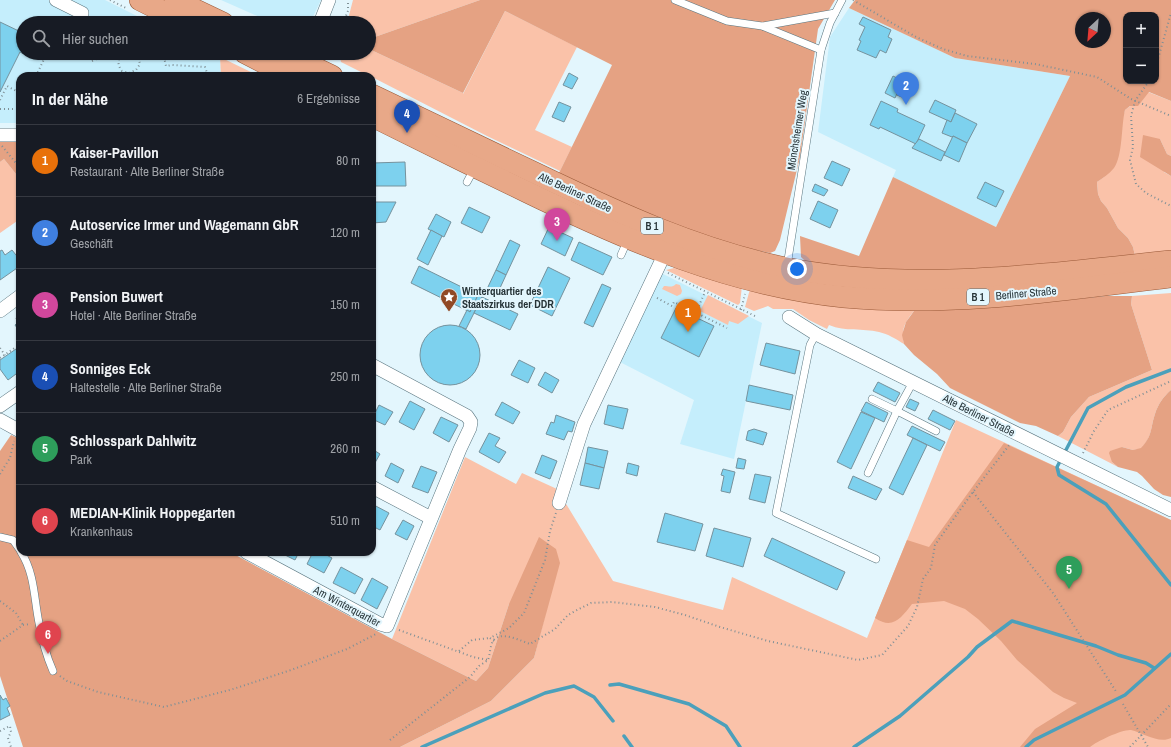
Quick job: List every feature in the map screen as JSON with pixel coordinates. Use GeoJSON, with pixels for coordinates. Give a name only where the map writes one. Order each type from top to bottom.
{"type":"FeatureCollection","features":[{"type":"Feature","properties":{"kind":"main road"},"geometry":{"type":"LineString","coordinates":[[140,0],[172,16]]}},
{"type":"Feature","properties":{"kind":"main road"},"geometry":{"type":"LineString","coordinates":[[176,0],[209,16]]}},
{"type":"Feature","properties":{"kind":"main road"},"geometry":{"type":"LineString","coordinates":[[272,60],[299,67],[333,68]]}},
{"type":"Feature","properties":{"kind":"main road"},"geometry":{"type":"LineString","coordinates":[[292,60],[299,67]]}},
{"type":"Feature","properties":{"kind":"main road","name":"Alte Berliner Straße"},"geometry":{"type":"LineString","coordinates":[[376,97],[605,206],[642,222],[719,251],[787,268]]}},
{"type":"Feature","properties":{"kind":"main road","name":"Alte Berliner Straße"},"geometry":{"type":"LineString","coordinates":[[376,118],[471,174],[568,212],[625,247],[665,253],[708,268],[785,288]]}},
{"type":"Feature","properties":{"kind":"main road","name":"Berliner Straße"},"geometry":{"type":"LineString","coordinates":[[787,268],[840,276],[906,280],[974,279],[1171,261]]}},
{"type":"Feature","properties":{"kind":"main road","name":"Berliner Straße"},"geometry":{"type":"LineString","coordinates":[[785,288],[844,297],[882,299],[944,299],[1008,296],[1171,278]]}},
{"type":"Feature","properties":{"kind":"street"},"geometry":{"type":"LineString","coordinates":[[56,0],[82,13],[82,16]]}},
{"type":"Feature","properties":{"kind":"street"},"geometry":{"type":"LineString","coordinates":[[323,16],[329,0]]}},
{"type":"Feature","properties":{"kind":"street"},"geometry":{"type":"LineString","coordinates":[[0,135],[16,135]]}},
{"type":"Feature","properties":{"kind":"street"},"geometry":{"type":"LineString","coordinates":[[559,503],[584,424],[665,253]]}},
{"type":"Feature","properties":{"kind":"street"},"geometry":{"type":"LineString","coordinates":[[0,311],[16,299]]}},
{"type":"Feature","properties":{"kind":"street","name":"Alte Berliner Straße"},"geometry":{"type":"LineString","coordinates":[[789,317],[816,334],[1050,450],[1081,458],[1171,510]]}},
{"type":"Feature","properties":{"kind":"street","name":"Am Winterquartier"},"geometry":{"type":"LineString","coordinates":[[253,556],[387,626],[460,448],[470,428],[471,422],[467,416],[376,367]]}},
{"type":"Feature","properties":{"kind":"street"},"geometry":{"type":"LineString","coordinates":[[0,406],[16,395]]}},
{"type":"Feature","properties":{"kind":"street"},"geometry":{"type":"LineString","coordinates":[[0,420],[16,429]]}},
{"type":"Feature","properties":{"kind":"street"},"geometry":{"type":"LineString","coordinates":[[376,489],[431,518]]}},
{"type":"Feature","properties":{"kind":"lane"},"geometry":{"type":"LineString","coordinates":[[675,0],[727,21],[762,26],[821,50]]}},
{"type":"Feature","properties":{"kind":"lane","name":"Mönchsheimer Weg"},"geometry":{"type":"LineString","coordinates":[[787,268],[821,50],[828,27],[842,0]]}},
{"type":"Feature","properties":{"kind":"lane"},"geometry":{"type":"LineString","coordinates":[[762,26],[835,13]]}},
{"type":"Feature","properties":{"kind":"lane"},"geometry":{"type":"LineString","coordinates":[[816,334],[810,345],[776,513],[876,559]]}},
{"type":"Feature","properties":{"kind":"lane"},"geometry":{"type":"LineString","coordinates":[[868,473],[897,411],[913,382]]}},
{"type":"Feature","properties":{"kind":"lane"},"geometry":{"type":"LineString","coordinates":[[872,400],[936,431]]}},
{"type":"Feature","properties":{"kind":"lane"},"geometry":{"type":"LineString","coordinates":[[0,537],[13,540],[16,544]]}},
{"type":"Feature","properties":{"kind":"lane"},"geometry":{"type":"LineString","coordinates":[[23,556],[32,578],[46,656],[53,671]]}},
{"type":"Feature","properties":{"kind":"path"},"geometry":{"type":"LineString","coordinates":[[346,16],[348,11],[348,0]]}},
{"type":"Feature","properties":{"kind":"path"},"geometry":{"type":"LineString","coordinates":[[853,0],[916,37],[943,49],[967,56],[1035,64],[1097,77],[1135,101],[1171,116]]}},
{"type":"Feature","properties":{"kind":"path"},"geometry":{"type":"LineString","coordinates":[[1159,55],[1171,13]]}},
{"type":"Feature","properties":{"kind":"path"},"geometry":{"type":"LineString","coordinates":[[38,72],[44,60]]}},
{"type":"Feature","properties":{"kind":"path"},"geometry":{"type":"LineString","coordinates":[[119,60],[118,65],[122,71],[126,72]]}},
{"type":"Feature","properties":{"kind":"path"},"geometry":{"type":"LineString","coordinates":[[133,72],[140,64],[139,60]]}},
{"type":"Feature","properties":{"kind":"path"},"geometry":{"type":"LineString","coordinates":[[165,60],[166,66],[205,67],[207,72]]}},
{"type":"Feature","properties":{"kind":"path"},"geometry":{"type":"LineString","coordinates":[[1147,84],[1135,101],[1131,116],[1132,147],[1130,160],[1136,184],[1146,193],[1171,206]]}},
{"type":"Feature","properties":{"kind":"path"},"geometry":{"type":"LineString","coordinates":[[0,100],[7,86],[16,91]]}},
{"type":"Feature","properties":{"kind":"path"},"geometry":{"type":"LineString","coordinates":[[0,109],[16,109]]}},
{"type":"Feature","properties":{"kind":"path"},"geometry":{"type":"LineString","coordinates":[[0,143],[16,163]]}},
{"type":"Feature","properties":{"kind":"path"},"geometry":{"type":"LineString","coordinates":[[694,317],[706,292]]}},
{"type":"Feature","properties":{"kind":"path"},"geometry":{"type":"LineString","coordinates":[[655,297],[672,306],[674,302],[727,328]]}},
{"type":"Feature","properties":{"kind":"path"},"geometry":{"type":"LineString","coordinates":[[0,358],[16,347]]}},
{"type":"Feature","properties":{"kind":"path"},"geometry":{"type":"LineString","coordinates":[[0,348],[5,354]]}},
{"type":"Feature","properties":{"kind":"path"},"geometry":{"type":"LineString","coordinates":[[1081,458],[1094,431],[1108,410],[1171,381]]}},
{"type":"Feature","properties":{"kind":"path"},"geometry":{"type":"LineString","coordinates":[[0,474],[10,458],[14,439],[13,434],[16,432]]}},
{"type":"Feature","properties":{"kind":"path"},"geometry":{"type":"LineString","coordinates":[[390,740],[470,677],[488,660],[494,641],[505,635],[530,644],[550,632],[568,615],[590,603],[612,602],[655,607],[768,641],[858,660],[882,654],[908,626],[917,608],[923,579],[931,568],[935,545],[1016,433]]}},
{"type":"Feature","properties":{"kind":"path"},"geometry":{"type":"LineString","coordinates":[[973,492],[1053,593],[1117,693]]}},
{"type":"Feature","properties":{"kind":"path"},"geometry":{"type":"LineString","coordinates":[[459,652],[472,640],[490,638],[508,628],[524,613],[545,560],[550,531],[559,503]]}},
{"type":"Feature","properties":{"kind":"path"},"geometry":{"type":"LineString","coordinates":[[0,601],[16,613],[22,625]]}},
{"type":"Feature","properties":{"kind":"path"},"geometry":{"type":"LineString","coordinates":[[0,641],[22,625],[39,623]]}},
{"type":"Feature","properties":{"kind":"path"},"geometry":{"type":"LineString","coordinates":[[53,671],[67,681],[98,692],[164,707],[230,690],[291,670],[347,649],[373,636],[387,626],[473,657],[488,660]]}},
{"type":"Feature","properties":{"kind":"path"},"geometry":{"type":"LineString","coordinates":[[490,638],[494,641]]}},
{"type":"Feature","properties":{"kind":"path"},"geometry":{"type":"LineString","coordinates":[[1123,704],[1148,747]]}},
{"type":"Feature","properties":{"kind":"path"},"geometry":{"type":"LineString","coordinates":[[1130,747],[1171,704]]}},
{"type":"Feature","properties":{"kind":"path"},"geometry":{"type":"LineString","coordinates":[[0,732],[10,726],[8,738],[11,747]]}},
{"type":"Feature","properties":{"kind":"shaded area"},"geometry":{"type":"Polygon","coordinates":[[[0,0],[105,0],[137,16],[16,16],[16,60],[220,60],[221,72],[16,72],[16,123],[0,123],[0,0]]]}},
{"type":"Feature","properties":{"kind":"shaded area"},"geometry":{"type":"Polygon","coordinates":[[[221,0],[321,0],[313,16],[257,16],[221,0]]]}},
{"type":"Feature","properties":{"kind":"shaded area"},"geometry":{"type":"Polygon","coordinates":[[[353,0],[480,0],[376,37],[376,16],[349,16],[353,0]]]}},
{"type":"Feature","properties":{"kind":"shaded area"},"geometry":{"type":"Polygon","coordinates":[[[480,0],[835,0],[818,29],[800,157],[780,240],[775,251],[770,253],[724,243],[654,219],[558,175],[612,65],[505,11],[463,93],[376,52],[376,37],[480,0]]]}},
{"type":"Feature","properties":{"kind":"shaded area"},"geometry":{"type":"Polygon","coordinates":[[[855,0],[1171,0],[1171,101],[1149,92],[1138,106],[1130,106],[1125,110],[1117,162],[1110,172],[1097,182],[1098,194],[1101,201],[1107,208],[1118,228],[1128,238],[1133,247],[1135,256],[1000,270],[896,273],[806,262],[801,257],[800,236],[859,256],[893,177],[996,227],[1070,76],[955,58],[849,8],[855,0]]]}},
{"type":"Feature","properties":{"kind":"shaded area"},"geometry":{"type":"Polygon","coordinates":[[[849,8],[955,58],[1070,76],[996,227],[893,177],[896,170],[818,132],[830,37],[849,8]]]}},
{"type":"Feature","properties":{"kind":"shaded area"},"geometry":{"type":"Polygon","coordinates":[[[505,11],[577,47],[535,130],[572,147],[560,171],[487,136],[376,79],[376,72],[361,72],[341,62],[341,60],[376,60],[376,52],[463,94],[505,11]]]}},
{"type":"Feature","properties":{"kind":"shaded area"},"geometry":{"type":"Polygon","coordinates":[[[220,60],[226,60],[251,72],[221,72],[220,60]]]}},
{"type":"Feature","properties":{"kind":"shaded area"},"geometry":{"type":"Polygon","coordinates":[[[1148,92],[1171,101],[1171,156],[1167,154],[1160,139],[1164,172],[1171,176],[1171,253],[1135,256],[1133,247],[1128,238],[1118,228],[1107,208],[1101,201],[1098,194],[1097,182],[1104,177],[1125,110],[1143,98],[1148,92]]]}},
{"type":"Feature","properties":{"kind":"shaded area"},"geometry":{"type":"Polygon","coordinates":[[[1143,135],[1160,139],[1167,154],[1171,156],[1171,176],[1140,157],[1143,135]]]}},
{"type":"Feature","properties":{"kind":"shaded area"},"geometry":{"type":"Polygon","coordinates":[[[16,140],[16,174],[4,159],[0,162],[0,141],[16,140]]]}},
{"type":"Feature","properties":{"kind":"shaded area"},"geometry":{"type":"Polygon","coordinates":[[[4,159],[16,174],[16,222],[0,233],[0,162],[4,159]]]}},
{"type":"Feature","properties":{"kind":"shaded area"},"geometry":{"type":"Polygon","coordinates":[[[674,268],[742,286],[740,303],[738,305],[666,270],[674,268]]]}},
{"type":"Feature","properties":{"kind":"shaded area"},"geometry":{"type":"Polygon","coordinates":[[[661,273],[762,323],[734,459],[680,444],[694,400],[618,361],[661,273]]]}},
{"type":"Feature","properties":{"kind":"shaded area"},"geometry":{"type":"Polygon","coordinates":[[[676,284],[680,285],[682,291],[681,294],[677,296],[662,289],[664,286],[672,286],[676,284]]]}},
{"type":"Feature","properties":{"kind":"shaded area"},"geometry":{"type":"Polygon","coordinates":[[[750,289],[914,311],[904,326],[904,344],[889,335],[879,332],[848,329],[829,325],[827,329],[809,320],[793,309],[773,309],[768,306],[754,311],[745,307],[750,289]]]}},
{"type":"Feature","properties":{"kind":"shaded area"},"geometry":{"type":"Polygon","coordinates":[[[1171,293],[1171,390],[1158,407],[1145,444],[1141,449],[1133,450],[1122,447],[1112,462],[1118,467],[1058,436],[1063,432],[1071,417],[1089,397],[1152,370],[1131,304],[1132,296],[1171,293]]]}},
{"type":"Feature","properties":{"kind":"shaded area"},"geometry":{"type":"Polygon","coordinates":[[[708,295],[749,316],[738,324],[729,321],[728,325],[700,311],[708,295]]]}},
{"type":"Feature","properties":{"kind":"shaded area"},"geometry":{"type":"Polygon","coordinates":[[[1106,296],[1132,296],[1131,304],[1152,370],[1089,397],[1071,417],[1063,432],[1058,436],[1036,426],[1020,423],[950,388],[904,344],[902,335],[906,322],[914,311],[996,307],[1106,296]]]}},
{"type":"Feature","properties":{"kind":"shaded area"},"geometry":{"type":"Polygon","coordinates":[[[1171,390],[1171,497],[1163,495],[1154,489],[1137,472],[1118,467],[1112,462],[1109,453],[1110,451],[1122,447],[1133,450],[1141,448],[1148,439],[1158,407],[1171,390]]]}},
{"type":"Feature","properties":{"kind":"shaded area"},"geometry":{"type":"Polygon","coordinates":[[[956,420],[1171,520],[1171,747],[400,747],[491,701],[534,658],[546,612],[509,604],[488,668],[476,681],[392,639],[465,457],[516,484],[522,473],[557,489],[613,581],[723,610],[732,577],[867,638],[956,420]]]}},
{"type":"Feature","properties":{"kind":"shaded area"},"geometry":{"type":"Polygon","coordinates":[[[11,435],[16,437],[16,556],[237,556],[392,639],[476,681],[488,668],[509,604],[539,537],[556,549],[560,563],[534,658],[491,701],[400,747],[23,747],[0,676],[0,451],[11,435]]]}},
{"type":"Feature","properties":{"kind":"shaded area"},"geometry":{"type":"Polygon","coordinates":[[[1004,443],[1171,520],[1171,738],[1161,740],[1127,730],[1110,736],[1090,747],[1020,747],[1035,729],[1077,703],[1053,692],[1017,660],[1001,641],[978,619],[965,609],[944,601],[912,604],[900,618],[892,623],[887,623],[875,618],[907,540],[929,547],[1004,443]]]}},
{"type":"Feature","properties":{"kind":"building"},"geometry":{"type":"Polygon","coordinates":[[[863,17],[891,30],[888,37],[892,39],[886,53],[880,50],[876,58],[857,50],[861,41],[859,40],[865,27],[859,24],[863,17]]]}},
{"type":"Feature","properties":{"kind":"building"},"geometry":{"type":"Polygon","coordinates":[[[0,22],[16,30],[16,60],[0,92],[0,22]]]}},
{"type":"Feature","properties":{"kind":"building"},"geometry":{"type":"Polygon","coordinates":[[[569,73],[578,78],[572,89],[563,85],[569,73]]]}},
{"type":"Feature","properties":{"kind":"building"},"geometry":{"type":"Polygon","coordinates":[[[893,76],[903,81],[895,98],[885,93],[893,76]]]}},
{"type":"Feature","properties":{"kind":"building"},"geometry":{"type":"Polygon","coordinates":[[[903,81],[909,83],[902,97],[897,95],[903,81]]]}},
{"type":"Feature","properties":{"kind":"building"},"geometry":{"type":"Polygon","coordinates":[[[935,100],[956,110],[951,122],[929,112],[935,100]]]}},
{"type":"Feature","properties":{"kind":"building"},"geometry":{"type":"Polygon","coordinates":[[[881,101],[898,109],[897,112],[925,125],[916,144],[880,127],[879,129],[870,125],[881,101]]]}},
{"type":"Feature","properties":{"kind":"building"},"geometry":{"type":"Polygon","coordinates":[[[559,102],[571,107],[564,122],[552,117],[559,102]]]}},
{"type":"Feature","properties":{"kind":"building"},"geometry":{"type":"Polygon","coordinates":[[[955,113],[977,124],[967,143],[953,136],[952,137],[942,133],[947,120],[951,122],[955,113]]]}},
{"type":"Feature","properties":{"kind":"building"},"geometry":{"type":"Polygon","coordinates":[[[953,136],[967,143],[959,162],[944,155],[953,136]]]}},
{"type":"Feature","properties":{"kind":"building"},"geometry":{"type":"Polygon","coordinates":[[[919,139],[945,152],[941,161],[912,148],[919,139]]]}},
{"type":"Feature","properties":{"kind":"building"},"geometry":{"type":"Polygon","coordinates":[[[832,161],[850,169],[842,186],[824,178],[832,161]]]}},
{"type":"Feature","properties":{"kind":"building"},"geometry":{"type":"Polygon","coordinates":[[[405,162],[406,186],[376,186],[376,163],[405,162]]]}},
{"type":"Feature","properties":{"kind":"building"},"geometry":{"type":"Polygon","coordinates":[[[985,182],[1004,191],[996,207],[977,198],[985,182]]]}},
{"type":"Feature","properties":{"kind":"building"},"geometry":{"type":"Polygon","coordinates":[[[815,184],[828,190],[824,196],[812,191],[815,184]]]}},
{"type":"Feature","properties":{"kind":"building"},"geometry":{"type":"Polygon","coordinates":[[[818,201],[838,210],[830,228],[810,219],[818,201]]]}},
{"type":"Feature","properties":{"kind":"building"},"geometry":{"type":"Polygon","coordinates":[[[376,202],[396,202],[386,222],[376,223],[376,202]]]}},
{"type":"Feature","properties":{"kind":"building"},"geometry":{"type":"Polygon","coordinates":[[[469,207],[490,217],[482,233],[461,223],[469,207]]]}},
{"type":"Feature","properties":{"kind":"building"},"geometry":{"type":"Polygon","coordinates":[[[436,214],[451,222],[444,237],[428,229],[436,214]]]}},
{"type":"Feature","properties":{"kind":"building"},"geometry":{"type":"Polygon","coordinates":[[[549,227],[573,238],[565,256],[541,244],[549,227]]]}},
{"type":"Feature","properties":{"kind":"building"},"geometry":{"type":"Polygon","coordinates":[[[431,230],[442,236],[428,265],[417,259],[431,230]]]}},
{"type":"Feature","properties":{"kind":"building"},"geometry":{"type":"Polygon","coordinates":[[[510,240],[520,245],[506,275],[496,270],[510,240]]]}},
{"type":"Feature","properties":{"kind":"building"},"geometry":{"type":"Polygon","coordinates":[[[579,242],[612,257],[603,275],[571,260],[579,242]]]}},
{"type":"Feature","properties":{"kind":"building"},"geometry":{"type":"Polygon","coordinates":[[[2,250],[5,255],[12,250],[16,255],[16,269],[0,280],[0,251],[2,250]]]}},
{"type":"Feature","properties":{"kind":"building"},"geometry":{"type":"Polygon","coordinates":[[[419,266],[478,295],[470,312],[411,283],[419,266]]]}},
{"type":"Feature","properties":{"kind":"building"},"geometry":{"type":"Polygon","coordinates":[[[548,267],[570,278],[552,316],[530,305],[548,267]]]}},
{"type":"Feature","properties":{"kind":"building"},"geometry":{"type":"Polygon","coordinates":[[[496,270],[506,275],[500,288],[503,289],[500,296],[487,289],[496,270]]]}},
{"type":"Feature","properties":{"kind":"building"},"geometry":{"type":"Polygon","coordinates":[[[602,284],[611,288],[593,327],[584,323],[602,284]]]}},
{"type":"Feature","properties":{"kind":"building"},"geometry":{"type":"Polygon","coordinates":[[[478,295],[482,297],[466,329],[459,326],[467,310],[470,312],[478,295]]]}},
{"type":"Feature","properties":{"kind":"building"},"geometry":{"type":"Polygon","coordinates":[[[482,297],[518,314],[510,330],[474,313],[482,297]]]}},
{"type":"Feature","properties":{"kind":"building"},"geometry":{"type":"Polygon","coordinates":[[[676,308],[714,326],[699,357],[661,338],[676,308]]]}},
{"type":"Feature","properties":{"kind":"building"},"geometry":{"type":"Polygon","coordinates":[[[450,325],[462,327],[475,338],[478,343],[480,355],[478,367],[467,380],[462,383],[450,385],[438,383],[425,372],[422,367],[420,355],[422,343],[433,330],[438,327],[450,325]]]}},
{"type":"Feature","properties":{"kind":"building"},"geometry":{"type":"Polygon","coordinates":[[[766,343],[800,351],[795,374],[760,365],[766,343]]]}},
{"type":"Feature","properties":{"kind":"building"},"geometry":{"type":"Polygon","coordinates":[[[16,349],[16,374],[8,380],[0,369],[0,360],[16,349]]]}},
{"type":"Feature","properties":{"kind":"building"},"geometry":{"type":"Polygon","coordinates":[[[519,360],[535,368],[528,383],[511,375],[519,360]]]}},
{"type":"Feature","properties":{"kind":"building"},"geometry":{"type":"Polygon","coordinates":[[[545,372],[559,380],[552,393],[538,385],[545,372]]]}},
{"type":"Feature","properties":{"kind":"building"},"geometry":{"type":"Polygon","coordinates":[[[878,382],[900,393],[895,402],[873,391],[878,382]]]}},
{"type":"Feature","properties":{"kind":"building"},"geometry":{"type":"Polygon","coordinates":[[[749,385],[793,395],[790,410],[746,401],[749,385]]]}},
{"type":"Feature","properties":{"kind":"building"},"geometry":{"type":"Polygon","coordinates":[[[910,399],[919,403],[915,411],[906,407],[910,399]]]}},
{"type":"Feature","properties":{"kind":"building"},"geometry":{"type":"Polygon","coordinates":[[[410,401],[425,409],[414,430],[399,422],[410,401]]]}},
{"type":"Feature","properties":{"kind":"building"},"geometry":{"type":"Polygon","coordinates":[[[502,402],[520,412],[513,424],[495,415],[502,402]]]}},
{"type":"Feature","properties":{"kind":"building"},"geometry":{"type":"Polygon","coordinates":[[[866,402],[888,413],[884,422],[861,411],[866,402]]]}},
{"type":"Feature","properties":{"kind":"building"},"geometry":{"type":"Polygon","coordinates":[[[379,405],[393,412],[385,425],[376,421],[376,411],[379,405]]]}},
{"type":"Feature","properties":{"kind":"building"},"geometry":{"type":"Polygon","coordinates":[[[608,405],[628,409],[623,429],[604,424],[608,405]]]}},
{"type":"Feature","properties":{"kind":"building"},"geometry":{"type":"Polygon","coordinates":[[[933,410],[955,421],[950,430],[928,419],[933,410]]]}},
{"type":"Feature","properties":{"kind":"building"},"geometry":{"type":"Polygon","coordinates":[[[861,412],[875,418],[851,469],[837,462],[861,412]]]}},
{"type":"Feature","properties":{"kind":"building"},"geometry":{"type":"Polygon","coordinates":[[[556,415],[575,422],[572,432],[568,431],[564,440],[546,434],[551,422],[554,423],[556,415]]]}},
{"type":"Feature","properties":{"kind":"building"},"geometry":{"type":"Polygon","coordinates":[[[441,417],[458,425],[449,442],[433,433],[441,417]]]}},
{"type":"Feature","properties":{"kind":"building"},"geometry":{"type":"Polygon","coordinates":[[[912,426],[945,442],[940,451],[907,435],[912,426]]]}},
{"type":"Feature","properties":{"kind":"building"},"geometry":{"type":"Polygon","coordinates":[[[754,429],[767,433],[763,445],[746,440],[748,431],[754,429]]]}},
{"type":"Feature","properties":{"kind":"building"},"geometry":{"type":"Polygon","coordinates":[[[489,433],[500,438],[495,446],[506,452],[499,463],[479,452],[489,433]]]}},
{"type":"Feature","properties":{"kind":"building"},"geometry":{"type":"Polygon","coordinates":[[[913,438],[927,445],[903,495],[889,488],[913,438]]]}},
{"type":"Feature","properties":{"kind":"building"},"geometry":{"type":"Polygon","coordinates":[[[588,447],[608,451],[604,468],[585,463],[588,447]]]}},
{"type":"Feature","properties":{"kind":"building"},"geometry":{"type":"Polygon","coordinates":[[[376,452],[380,454],[376,461],[376,452]]]}},
{"type":"Feature","properties":{"kind":"building"},"geometry":{"type":"Polygon","coordinates":[[[542,455],[557,461],[550,479],[535,473],[542,455]]]}},
{"type":"Feature","properties":{"kind":"building"},"geometry":{"type":"Polygon","coordinates":[[[738,458],[746,460],[744,469],[736,468],[738,458]]]}},
{"type":"Feature","properties":{"kind":"building"},"geometry":{"type":"Polygon","coordinates":[[[391,463],[404,470],[398,483],[385,476],[391,463]]]}},
{"type":"Feature","properties":{"kind":"building"},"geometry":{"type":"Polygon","coordinates":[[[585,463],[604,468],[599,489],[580,485],[585,463]]]}},
{"type":"Feature","properties":{"kind":"building"},"geometry":{"type":"Polygon","coordinates":[[[628,463],[639,466],[637,476],[626,473],[628,463]]]}},
{"type":"Feature","properties":{"kind":"building"},"geometry":{"type":"Polygon","coordinates":[[[421,466],[437,472],[428,493],[412,487],[421,466]]]}},
{"type":"Feature","properties":{"kind":"building"},"geometry":{"type":"Polygon","coordinates":[[[723,469],[735,472],[730,493],[721,491],[724,476],[721,475],[723,469]]]}},
{"type":"Feature","properties":{"kind":"building"},"geometry":{"type":"Polygon","coordinates":[[[755,474],[771,477],[765,503],[749,499],[755,474]]]}},
{"type":"Feature","properties":{"kind":"building"},"geometry":{"type":"Polygon","coordinates":[[[853,476],[882,489],[876,500],[848,488],[853,476]]]}},
{"type":"Feature","properties":{"kind":"building"},"geometry":{"type":"Polygon","coordinates":[[[376,506],[389,513],[380,530],[376,528],[376,506]]]}},
{"type":"Feature","properties":{"kind":"building"},"geometry":{"type":"Polygon","coordinates":[[[665,513],[703,524],[695,551],[657,542],[665,513]]]}},
{"type":"Feature","properties":{"kind":"building"},"geometry":{"type":"Polygon","coordinates":[[[403,520],[414,526],[407,540],[395,534],[403,520]]]}},
{"type":"Feature","properties":{"kind":"building"},"geometry":{"type":"Polygon","coordinates":[[[714,528],[751,538],[743,567],[706,556],[714,528]]]}},
{"type":"Feature","properties":{"kind":"building"},"geometry":{"type":"Polygon","coordinates":[[[772,538],[845,572],[837,590],[764,556],[772,538]]]}},
{"type":"Feature","properties":{"kind":"building"},"geometry":{"type":"Polygon","coordinates":[[[287,556],[297,556],[295,560],[287,556]]]}},
{"type":"Feature","properties":{"kind":"building"},"geometry":{"type":"Polygon","coordinates":[[[311,556],[328,556],[332,558],[324,573],[307,564],[311,556]]]}},
{"type":"Feature","properties":{"kind":"building"},"geometry":{"type":"Polygon","coordinates":[[[341,567],[363,579],[355,594],[333,583],[341,567]]]}},
{"type":"Feature","properties":{"kind":"building"},"geometry":{"type":"Polygon","coordinates":[[[372,578],[388,587],[377,609],[361,600],[372,578]]]}},
{"type":"Feature","properties":{"kind":"building"},"geometry":{"type":"Polygon","coordinates":[[[0,695],[3,700],[6,698],[10,706],[7,708],[10,715],[0,720],[0,695]]]}},
{"type":"Feature","properties":{"kind":"waterway"},"geometry":{"type":"LineString","coordinates":[[1171,370],[1126,387],[1088,408],[1057,467],[1059,475],[1106,504],[1171,585]]}},
{"type":"Feature","properties":{"kind":"waterway"},"geometry":{"type":"LineString","coordinates":[[854,747],[900,716],[968,657],[977,647],[1012,621],[1096,646],[1118,655],[1146,663],[1154,668]]}},
{"type":"Feature","properties":{"kind":"waterway"},"geometry":{"type":"LineString","coordinates":[[1026,747],[1034,740],[1125,695],[1171,654]]}},
{"type":"Feature","properties":{"kind":"waterway"},"geometry":{"type":"LineString","coordinates":[[610,685],[619,684],[689,704],[726,726],[740,747]]}},
{"type":"Feature","properties":{"kind":"waterway"},"geometry":{"type":"LineString","coordinates":[[422,747],[545,693],[574,686],[594,697],[613,721]]}},
{"type":"Feature","properties":{"kind":"waterway"},"geometry":{"type":"LineString","coordinates":[[624,736],[632,747]]}},
{"type":"Feature","properties":{"kind":"place","name":"Autoservice Irmer und Wagemann GbR"},"geometry":{"type":"Point","coordinates":[906,105]}},
{"type":"Feature","properties":{"kind":"place","name":"Sonniges Eck"},"geometry":{"type":"Point","coordinates":[407,133]}},
{"type":"Feature","properties":{"kind":"place","name":"Pension Buwert"},"geometry":{"type":"Point","coordinates":[557,241]}},
{"type":"Feature","properties":{"kind":"place","name":"Winterquartier des Staatszirkus der DDR"},"geometry":{"type":"Point","coordinates":[449,312]}},
{"type":"Feature","properties":{"kind":"place","name":"Kaiser-Pavillon"},"geometry":{"type":"Point","coordinates":[688,332]}},
{"type":"Feature","properties":{"kind":"place","name":"Schlosspark Dahlwitz"},"geometry":{"type":"Point","coordinates":[1069,589]}},
{"type":"Feature","properties":{"kind":"place","name":"MEDIAN-Klinik Hoppegarten"},"geometry":{"type":"Point","coordinates":[48,654]}}]}
